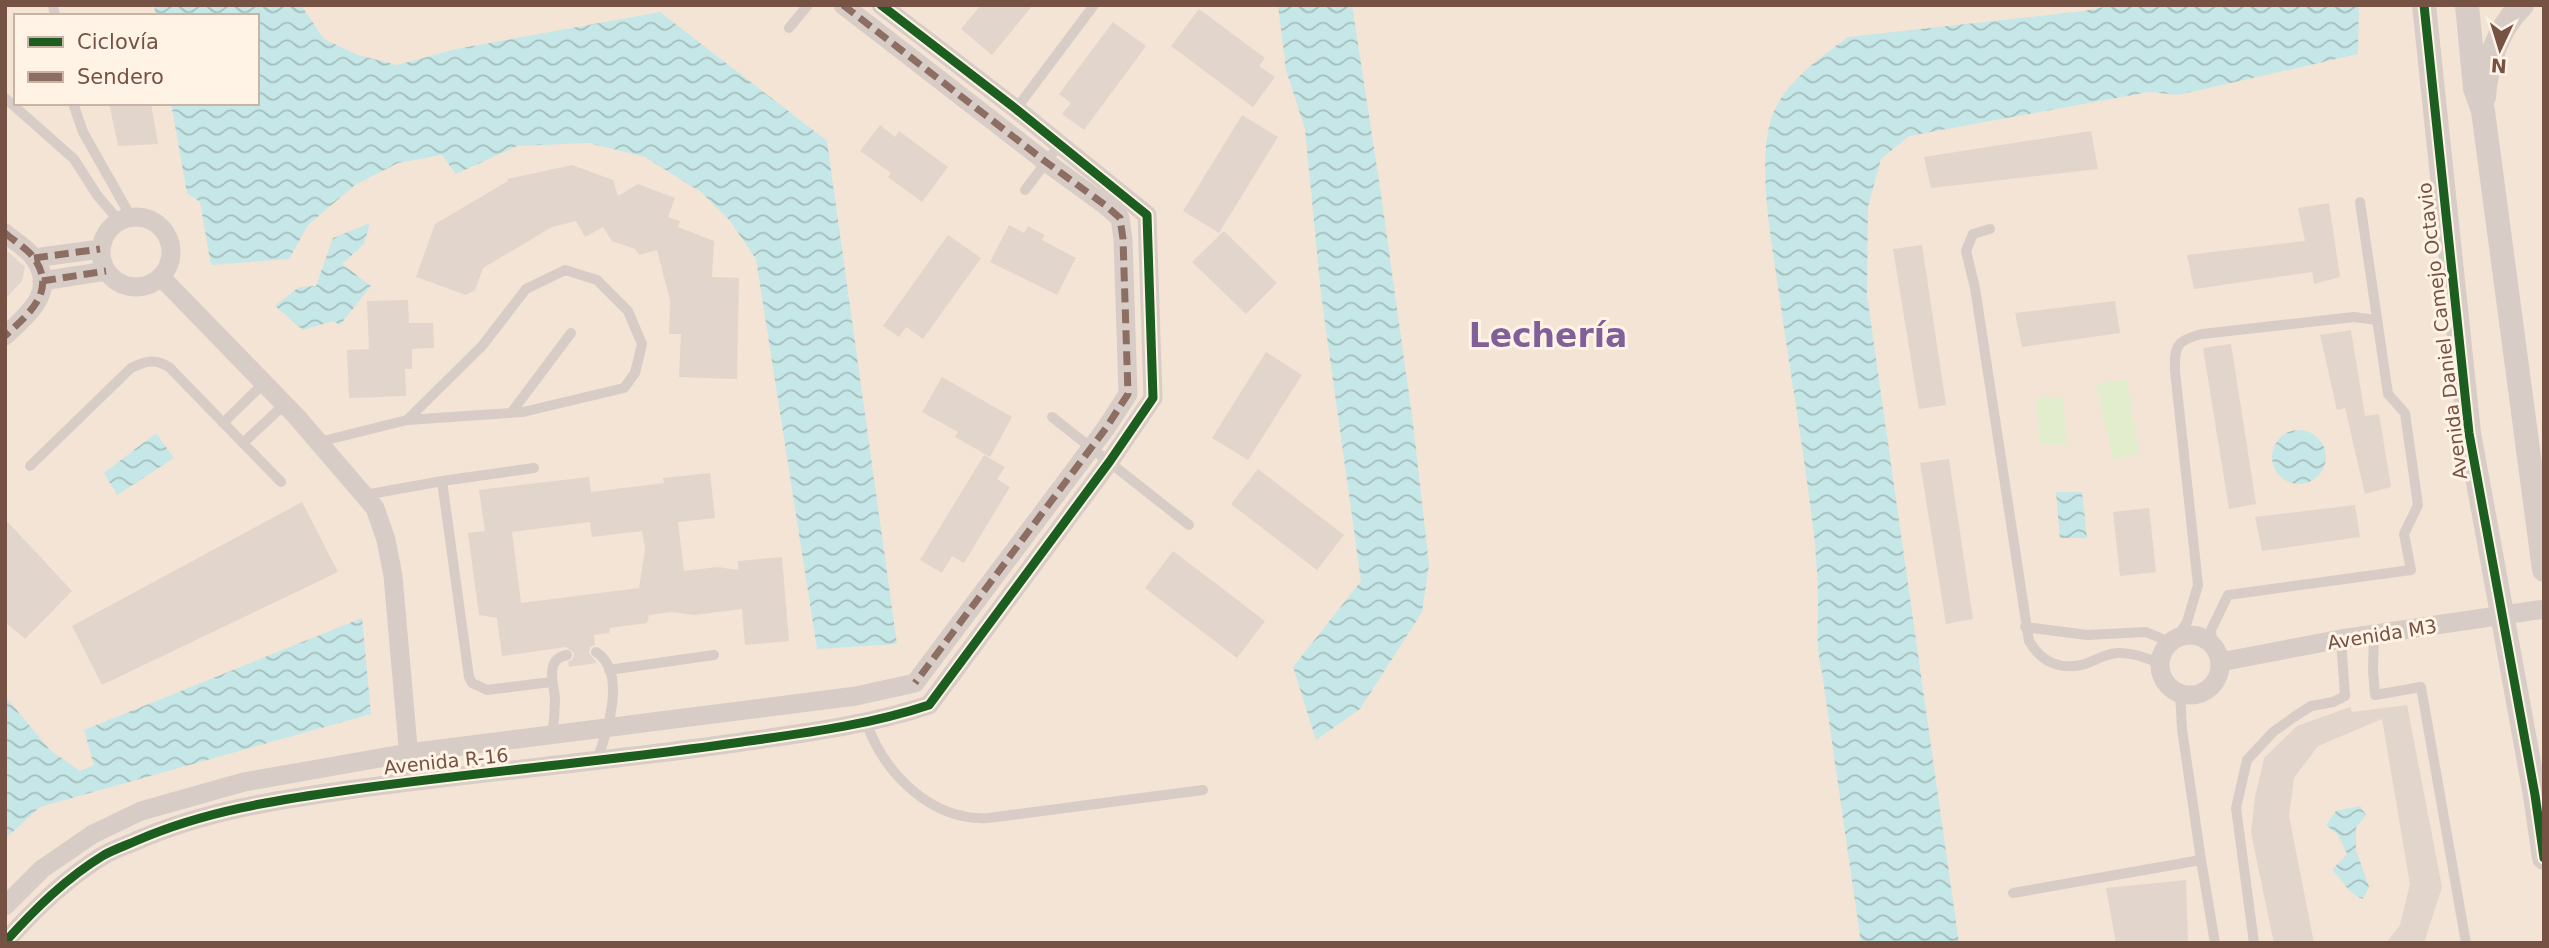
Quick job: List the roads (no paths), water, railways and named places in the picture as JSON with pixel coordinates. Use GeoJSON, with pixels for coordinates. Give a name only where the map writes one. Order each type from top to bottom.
{"type":"FeatureCollection","features":[{"type":"Feature","properties":{"kind":"street"},"geometry":{"type":"LineString","coordinates":[[843,5],[1120,218],[1123,239],[1128,394],[1093,447],[915,682],[929,705],[1110,461],[1153,398],[1147,215],[881,5]]}},
{"type":"Feature","properties":{"kind":"street","name":"Avenida Daniel Camejo Octavio"},"geometry":{"type":"LineString","coordinates":[[2424,5],[2469,433],[2544,858]]}},
{"type":"Feature","properties":{"kind":"street"},"geometry":{"type":"LineString","coordinates":[[2467,5],[2474,88],[2483,111]]}},
{"type":"Feature","properties":{"kind":"street"},"geometry":{"type":"LineString","coordinates":[[2522,5],[2498,39],[2486,74],[2483,111],[2544,570]]}},
{"type":"Feature","properties":{"kind":"street"},"geometry":{"type":"LineString","coordinates":[[888,40],[902,22]]}},
{"type":"Feature","properties":{"kind":"street"},"geometry":{"type":"LineString","coordinates":[[125,219],[148,219],[168,236],[172,253],[167,270],[151,284],[126,286],[106,271],[100,249],[106,233],[125,219]]}},
{"type":"Feature","properties":{"kind":"street"},"geometry":{"type":"LineString","coordinates":[[5,233],[34,258],[41,281],[41,298],[36,307],[5,336]]}},
{"type":"Feature","properties":{"kind":"street"},"geometry":{"type":"LineString","coordinates":[[34,258],[100,249]]}},
{"type":"Feature","properties":{"kind":"street"},"geometry":{"type":"LineString","coordinates":[[41,281],[106,271]]}},
{"type":"Feature","properties":{"kind":"street"},"geometry":{"type":"LineString","coordinates":[[161,277],[285,404],[374,508],[386,540],[393,576],[411,781]]}},
{"type":"Feature","properties":{"kind":"street","name":"Avenida M3"},"geometry":{"type":"LineString","coordinates":[[2216,654],[2375,635],[2544,609]]}},
{"type":"Feature","properties":{"kind":"street"},"geometry":{"type":"LineString","coordinates":[[2192,635],[2206,640],[2216,654],[2220,672],[2211,686],[2197,695],[2180,694],[2162,678],[2160,663],[2165,648],[2173,640],[2192,635]]}},
{"type":"Feature","properties":{"kind":"street","name":"Avenida R-16"},"geometry":{"type":"LineString","coordinates":[[5,906],[42,869],[93,834],[141,811],[244,782],[408,753],[856,696],[915,682]]}},
{"type":"Feature","properties":{"kind":"street","name":"Avenida R-16"},"geometry":{"type":"LineString","coordinates":[[5,942],[38,906],[73,876],[106,854],[167,828],[258,803],[411,781],[648,756],[866,722],[929,705]]}},
{"type":"Feature","properties":{"kind":"lane"},"geometry":{"type":"LineString","coordinates":[[789,28],[808,5]]}},
{"type":"Feature","properties":{"kind":"lane"},"geometry":{"type":"LineString","coordinates":[[1016,109],[1094,5]]}},
{"type":"Feature","properties":{"kind":"lane"},"geometry":{"type":"LineString","coordinates":[[5,98],[74,159],[97,195],[125,219]]}},
{"type":"Feature","properties":{"kind":"lane"},"geometry":{"type":"LineString","coordinates":[[74,105],[82,132],[125,219]]}},
{"type":"Feature","properties":{"kind":"lane"},"geometry":{"type":"LineString","coordinates":[[1025,190],[1060,144]]}},
{"type":"Feature","properties":{"kind":"lane"},"geometry":{"type":"LineString","coordinates":[[2216,654],[2211,630],[2228,595],[2411,570],[2404,534],[2418,505],[2405,413],[2388,394],[2360,202]]}},
{"type":"Feature","properties":{"kind":"lane"},"geometry":{"type":"LineString","coordinates":[[1990,229],[1973,234],[1966,251],[1983,340],[2029,641],[2043,659],[2060,666],[2083,665],[2106,655],[2123,653],[2160,663]]}},
{"type":"Feature","properties":{"kind":"lane"},"geometry":{"type":"LineString","coordinates":[[319,442],[407,420],[511,413],[624,388],[635,373],[642,344],[628,311],[597,280],[565,270],[526,289],[482,346],[407,420]]}},
{"type":"Feature","properties":{"kind":"lane"},"geometry":{"type":"LineString","coordinates":[[2025,627],[2087,635],[2146,632],[2173,640],[2187,622],[2198,585],[2175,371],[2177,346],[2182,340],[2202,334],[2354,317],[2376,320]]}},
{"type":"Feature","properties":{"kind":"lane"},"geometry":{"type":"LineString","coordinates":[[511,413],[571,333]]}},
{"type":"Feature","properties":{"kind":"lane"},"geometry":{"type":"LineString","coordinates":[[30,466],[131,368],[145,361],[157,360],[169,367],[281,482]]}},
{"type":"Feature","properties":{"kind":"lane"},"geometry":{"type":"LineString","coordinates":[[223,423],[264,383]]}},
{"type":"Feature","properties":{"kind":"lane"},"geometry":{"type":"LineString","coordinates":[[243,443],[285,404]]}},
{"type":"Feature","properties":{"kind":"lane"},"geometry":{"type":"LineString","coordinates":[[1052,417],[1189,525]]}},
{"type":"Feature","properties":{"kind":"lane"},"geometry":{"type":"LineString","coordinates":[[365,496],[442,481],[534,468]]}},
{"type":"Feature","properties":{"kind":"lane"},"geometry":{"type":"LineString","coordinates":[[442,481],[472,683],[487,690],[551,682]]}},
{"type":"Feature","properties":{"kind":"lane"},"geometry":{"type":"LineString","coordinates":[[2375,635],[2375,695],[2421,687],[2466,943]]}},
{"type":"Feature","properties":{"kind":"lane"},"geometry":{"type":"LineString","coordinates":[[2254,943],[2236,808],[2242,776],[2247,760],[2273,732],[2311,706],[2333,702],[2345,696],[2341,639]]}},
{"type":"Feature","properties":{"kind":"lane"},"geometry":{"type":"LineString","coordinates":[[596,652],[603,657],[610,670],[612,712],[596,762]]}},
{"type":"Feature","properties":{"kind":"lane"},"geometry":{"type":"LineString","coordinates":[[610,670],[713,655]]}},
{"type":"Feature","properties":{"kind":"lane"},"geometry":{"type":"LineString","coordinates":[[552,735],[555,697],[551,682],[552,666],[561,656],[567,656]]}},
{"type":"Feature","properties":{"kind":"lane"},"geometry":{"type":"LineString","coordinates":[[2180,694],[2182,729],[2215,943]]}},
{"type":"Feature","properties":{"kind":"lane"},"geometry":{"type":"LineString","coordinates":[[866,722],[879,750],[902,780],[933,806],[955,816],[988,818],[1203,790]]}},
{"type":"Feature","properties":{"kind":"lane"},"geometry":{"type":"LineString","coordinates":[[2013,893],[2201,860]]}},
{"type":"Feature","properties":{"kind":"water"},"geometry":{"type":"Polygon","coordinates":[[[154,5],[301,5],[324,39],[358,55],[397,65],[456,49],[660,12],[827,141],[897,644],[817,649],[756,259],[730,221],[701,192],[645,157],[589,143],[517,146],[456,174],[442,155],[398,163],[355,185],[308,225],[289,259],[211,265],[200,202],[187,193],[171,105],[259,105],[259,14],[156,14],[154,5]]]}},
{"type":"Feature","properties":{"kind":"water"},"geometry":{"type":"Polygon","coordinates":[[[1278,5],[1352,5],[1413,423],[1429,565],[1422,612],[1360,709],[1316,740],[1293,667],[1361,581],[1321,294],[1305,129],[1286,70],[1278,5]]]}},
{"type":"Feature","properties":{"kind":"water"},"geometry":{"type":"Polygon","coordinates":[[[2114,5],[2359,5],[2358,54],[2178,95],[2149,92],[1909,136],[1881,159],[1868,207],[1867,295],[1959,943],[1861,943],[1819,655],[1814,536],[1770,231],[1765,178],[1768,131],[1774,111],[1788,89],[1806,70],[1848,37],[2084,11],[2114,5]]]}},
{"type":"Feature","properties":{"kind":"water"},"geometry":{"type":"Polygon","coordinates":[[[370,223],[364,244],[342,264],[371,286],[340,325],[333,321],[303,330],[275,306],[299,287],[316,286],[333,238],[370,223]]]}},
{"type":"Feature","properties":{"kind":"water"},"geometry":{"type":"Polygon","coordinates":[[[2299,430],[2318,438],[2326,457],[2318,476],[2299,484],[2280,476],[2272,457],[2280,438],[2299,430]]]}},
{"type":"Feature","properties":{"kind":"water"},"geometry":{"type":"Polygon","coordinates":[[[156,433],[174,458],[117,495],[104,473],[156,433]]]}},
{"type":"Feature","properties":{"kind":"water"},"geometry":{"type":"Polygon","coordinates":[[[2056,492],[2082,492],[2087,538],[2060,538],[2056,492]]]}},
{"type":"Feature","properties":{"kind":"water"},"geometry":{"type":"Polygon","coordinates":[[[362,618],[371,714],[40,807],[5,839],[5,696],[50,750],[80,771],[94,765],[84,730],[362,618]]]}},
{"type":"Feature","properties":{"kind":"water"},"geometry":{"type":"Polygon","coordinates":[[[2360,806],[2366,815],[2356,828],[2356,850],[2369,887],[2363,899],[2349,890],[2332,870],[2347,854],[2338,835],[2326,825],[2336,811],[2360,806]]]}},
{"type":"Feature","properties":{"kind":"district","name":"Lechería"},"geometry":{"type":"Point","coordinates":[1548,335]}}]}
